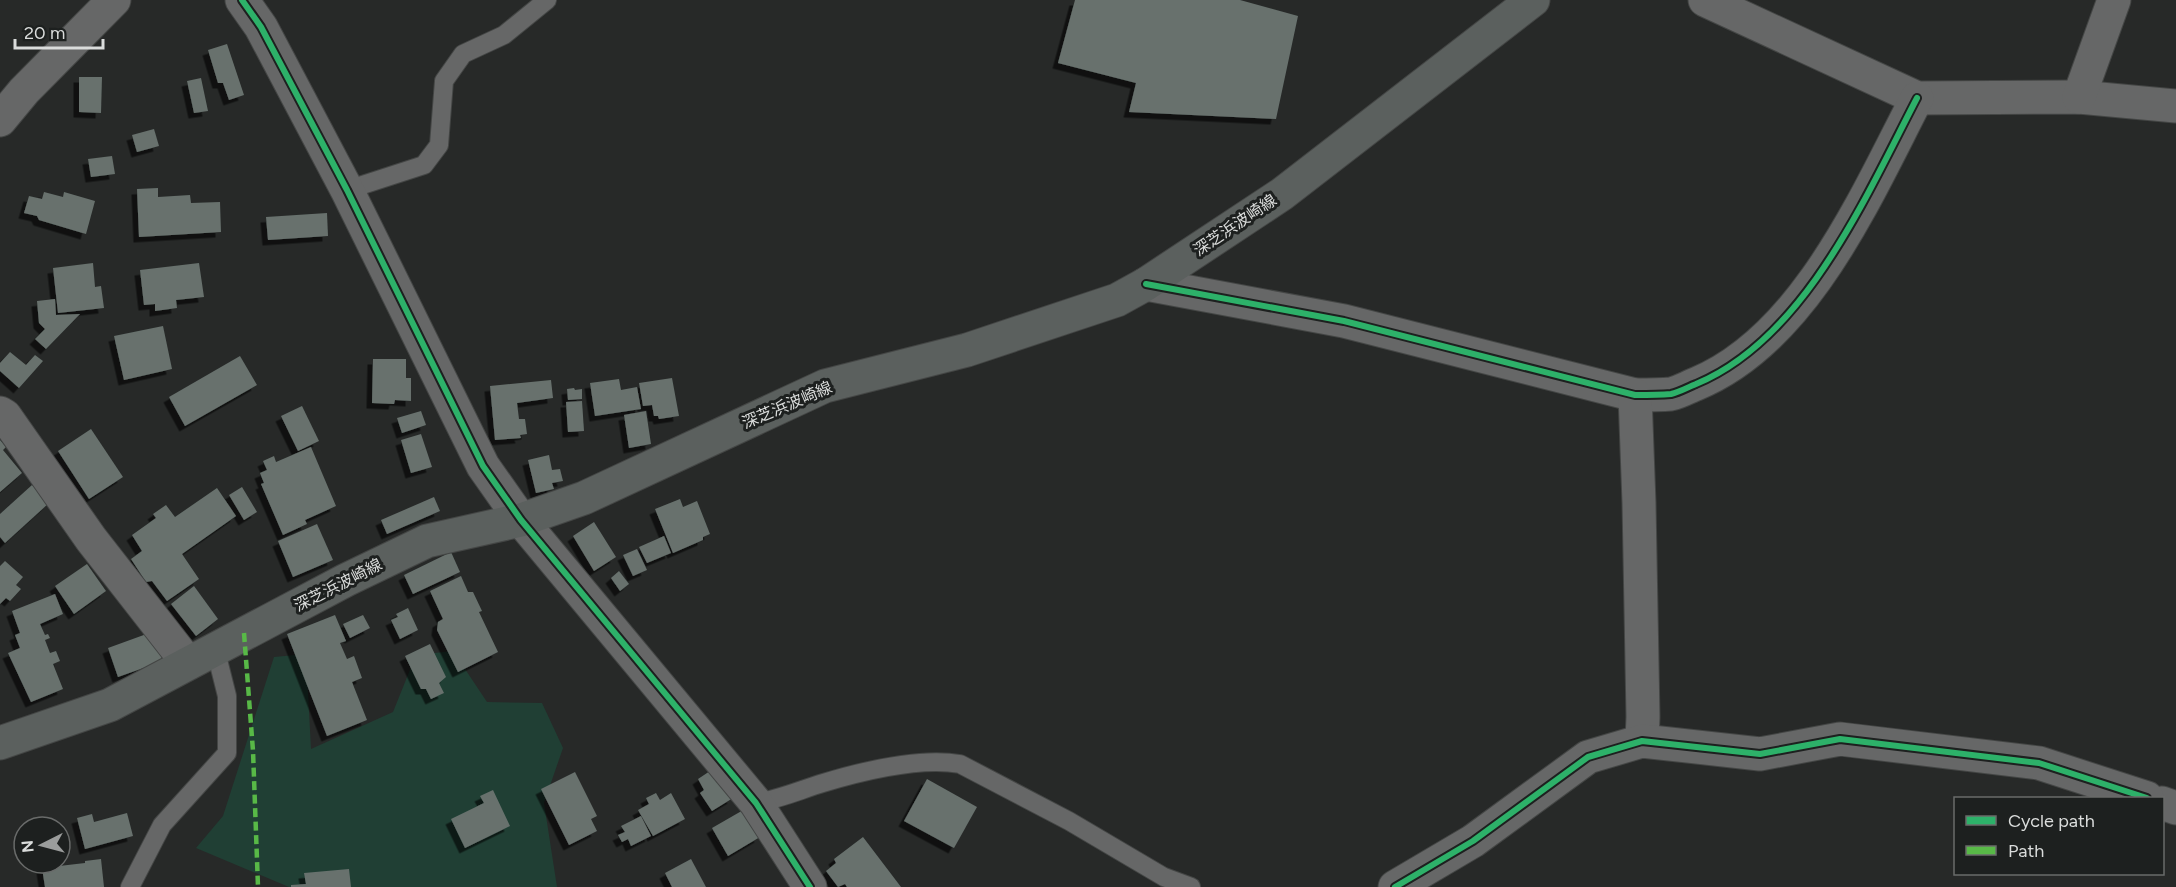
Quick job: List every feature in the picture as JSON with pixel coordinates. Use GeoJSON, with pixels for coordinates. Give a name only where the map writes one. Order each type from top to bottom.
{"type":"FeatureCollection","features":[{"type":"Feature","properties":{"kind":"main road","name":"深芝浜波崎線"},"geometry":{"type":"LineString","coordinates":[[0,743],[110,705],[201,655],[427,541],[521,520],[584,498],[825,386],[967,350],[1117,300],[1146,284],[1282,194],[1533,0]]}},
{"type":"Feature","properties":{"kind":"street"},"geometry":{"type":"LineString","coordinates":[[0,120],[24,91],[114,0]]}},
{"type":"Feature","properties":{"kind":"street"},"geometry":{"type":"LineString","coordinates":[[242,0],[261,27],[347,190],[483,466],[521,520],[756,803],[810,887]]}},
{"type":"Feature","properties":{"kind":"street"},"geometry":{"type":"LineString","coordinates":[[1705,0],[1917,98],[2079,97],[2176,106]]}},
{"type":"Feature","properties":{"kind":"street"},"geometry":{"type":"LineString","coordinates":[[2079,97],[2114,0]]}},
{"type":"Feature","properties":{"kind":"street"},"geometry":{"type":"LineString","coordinates":[[1146,284],[1344,321],[1635,395],[1673,393],[1711,378],[1750,352],[1785,318],[1818,276],[1858,210],[1917,98]]}},
{"type":"Feature","properties":{"kind":"street"},"geometry":{"type":"LineString","coordinates":[[1635,395],[1643,717],[1641,741]]}},
{"type":"Feature","properties":{"kind":"street"},"geometry":{"type":"LineString","coordinates":[[0,413],[5,416],[91,538],[201,655]]}},
{"type":"Feature","properties":{"kind":"street"},"geometry":{"type":"LineString","coordinates":[[1395,887],[1473,842],[1588,757],[1641,741],[1760,754],[1840,739],[2039,764],[2144,797]]}},
{"type":"Feature","properties":{"kind":"lane"},"geometry":{"type":"LineString","coordinates":[[347,190],[424,165],[439,145],[444,81],[463,54],[504,35],[547,0]]}},
{"type":"Feature","properties":{"kind":"lane"},"geometry":{"type":"LineString","coordinates":[[130,887],[162,825],[227,753],[227,696],[201,655]]}},
{"type":"Feature","properties":{"kind":"lane"},"geometry":{"type":"LineString","coordinates":[[756,803],[781,799],[866,771],[940,760],[960,764],[1069,821],[1164,877],[1191,887]]}},
{"type":"Feature","properties":{"kind":"green space"},"geometry":{"type":"Polygon","coordinates":[[[453,651],[487,702],[542,703],[563,748],[544,803],[557,887],[289,887],[196,848],[223,816],[274,657],[306,654],[311,749],[393,712],[416,655],[453,651]]]}},
{"type":"Feature","properties":{"kind":"building"},"geometry":{"type":"Polygon","coordinates":[[[1075,0],[1240,0],[1298,16],[1276,119],[1129,112],[1136,83],[1058,63],[1075,0]]]}},
{"type":"Feature","properties":{"kind":"building"},"geometry":{"type":"Polygon","coordinates":[[[227,44],[244,95],[229,100],[223,83],[218,83],[208,50],[227,44]]]}},
{"type":"Feature","properties":{"kind":"building"},"geometry":{"type":"Polygon","coordinates":[[[79,77],[102,77],[101,113],[79,112],[79,77]]]}},
{"type":"Feature","properties":{"kind":"building"},"geometry":{"type":"Polygon","coordinates":[[[201,78],[208,111],[194,113],[187,81],[201,78]]]}},
{"type":"Feature","properties":{"kind":"building"},"geometry":{"type":"Polygon","coordinates":[[[154,129],[159,146],[137,152],[132,135],[154,129]]]}},
{"type":"Feature","properties":{"kind":"building"},"geometry":{"type":"Polygon","coordinates":[[[112,156],[115,174],[91,177],[88,159],[112,156]]]}},
{"type":"Feature","properties":{"kind":"building"},"geometry":{"type":"Polygon","coordinates":[[[158,188],[158,197],[190,195],[191,203],[220,202],[221,232],[139,237],[137,189],[158,188]]]}},
{"type":"Feature","properties":{"kind":"building"},"geometry":{"type":"Polygon","coordinates":[[[44,192],[63,197],[64,192],[95,201],[86,234],[39,220],[37,216],[24,213],[29,196],[42,199],[44,192]]]}},
{"type":"Feature","properties":{"kind":"building"},"geometry":{"type":"Polygon","coordinates":[[[327,213],[328,236],[268,240],[266,217],[327,213]]]}},
{"type":"Feature","properties":{"kind":"building"},"geometry":{"type":"Polygon","coordinates":[[[93,263],[95,287],[101,286],[104,308],[58,313],[53,268],[93,263]]]}},
{"type":"Feature","properties":{"kind":"building"},"geometry":{"type":"Polygon","coordinates":[[[199,263],[204,297],[176,300],[177,308],[155,311],[155,304],[144,305],[140,270],[199,263]]]}},
{"type":"Feature","properties":{"kind":"building"},"geometry":{"type":"Polygon","coordinates":[[[55,299],[56,315],[80,314],[46,349],[35,339],[45,329],[39,323],[37,301],[55,299]]]}},
{"type":"Feature","properties":{"kind":"building"},"geometry":{"type":"Polygon","coordinates":[[[163,326],[172,369],[124,380],[114,336],[163,326]]]}},
{"type":"Feature","properties":{"kind":"building"},"geometry":{"type":"Polygon","coordinates":[[[10,352],[26,365],[35,355],[43,361],[19,388],[0,371],[0,363],[10,352]]]}},
{"type":"Feature","properties":{"kind":"building"},"geometry":{"type":"Polygon","coordinates":[[[240,356],[257,385],[185,426],[169,397],[240,356]]]}},
{"type":"Feature","properties":{"kind":"building"},"geometry":{"type":"Polygon","coordinates":[[[373,359],[406,359],[406,378],[411,378],[411,401],[395,400],[394,404],[372,403],[373,359]]]}},
{"type":"Feature","properties":{"kind":"building"},"geometry":{"type":"Polygon","coordinates":[[[672,378],[679,416],[659,419],[658,416],[654,416],[652,405],[643,406],[639,383],[672,378]]]}},
{"type":"Feature","properties":{"kind":"building"},"geometry":{"type":"Polygon","coordinates":[[[619,379],[621,390],[637,387],[641,409],[595,416],[590,383],[619,379]]]}},
{"type":"Feature","properties":{"kind":"building"},"geometry":{"type":"Polygon","coordinates":[[[551,380],[553,398],[517,403],[519,419],[525,419],[527,434],[520,435],[521,438],[495,440],[490,386],[551,380]]]}},
{"type":"Feature","properties":{"kind":"building"},"geometry":{"type":"Polygon","coordinates":[[[574,388],[575,390],[582,389],[582,399],[568,400],[567,389],[574,388]]]}},
{"type":"Feature","properties":{"kind":"building"},"geometry":{"type":"Polygon","coordinates":[[[582,401],[584,431],[568,432],[566,402],[582,401]]]}},
{"type":"Feature","properties":{"kind":"building"},"geometry":{"type":"Polygon","coordinates":[[[302,406],[319,441],[298,451],[281,416],[302,406]]]}},
{"type":"Feature","properties":{"kind":"building"},"geometry":{"type":"Polygon","coordinates":[[[421,411],[426,425],[402,433],[397,418],[421,411]]]}},
{"type":"Feature","properties":{"kind":"building"},"geometry":{"type":"Polygon","coordinates":[[[646,411],[651,444],[629,448],[624,415],[646,411]]]}},
{"type":"Feature","properties":{"kind":"building"},"geometry":{"type":"Polygon","coordinates":[[[91,429],[123,477],[89,499],[58,451],[91,429]]]}},
{"type":"Feature","properties":{"kind":"building"},"geometry":{"type":"Polygon","coordinates":[[[421,434],[432,467],[411,473],[401,440],[421,434]]]}},
{"type":"Feature","properties":{"kind":"building"},"geometry":{"type":"Polygon","coordinates":[[[0,440],[6,447],[3,450],[22,473],[0,492],[0,440]]]}},
{"type":"Feature","properties":{"kind":"building"},"geometry":{"type":"Polygon","coordinates":[[[311,447],[336,506],[305,520],[307,524],[283,535],[261,484],[264,483],[260,473],[267,470],[263,461],[274,456],[276,462],[311,447]]]}},
{"type":"Feature","properties":{"kind":"building"},"geometry":{"type":"Polygon","coordinates":[[[549,455],[552,470],[560,469],[563,481],[552,483],[554,489],[536,493],[528,460],[549,455]]]}},
{"type":"Feature","properties":{"kind":"building"},"geometry":{"type":"Polygon","coordinates":[[[32,485],[49,503],[5,543],[0,537],[0,514],[32,485]]]}},
{"type":"Feature","properties":{"kind":"building"},"geometry":{"type":"Polygon","coordinates":[[[242,487],[257,512],[244,520],[229,495],[242,487]]]}},
{"type":"Feature","properties":{"kind":"building"},"geometry":{"type":"Polygon","coordinates":[[[217,488],[236,516],[182,554],[199,579],[167,601],[152,581],[146,582],[131,559],[142,551],[132,535],[156,518],[153,514],[166,505],[175,517],[217,488]]]}},
{"type":"Feature","properties":{"kind":"building"},"geometry":{"type":"Polygon","coordinates":[[[434,497],[440,511],[387,534],[381,520],[434,497]]]}},
{"type":"Feature","properties":{"kind":"building"},"geometry":{"type":"Polygon","coordinates":[[[680,499],[683,507],[697,501],[710,534],[703,537],[703,540],[673,553],[655,509],[680,499]]]}},
{"type":"Feature","properties":{"kind":"building"},"geometry":{"type":"Polygon","coordinates":[[[594,522],[616,557],[594,571],[573,536],[594,522]]]}},
{"type":"Feature","properties":{"kind":"building"},"geometry":{"type":"Polygon","coordinates":[[[317,524],[333,560],[293,577],[278,541],[317,524]]]}},
{"type":"Feature","properties":{"kind":"building"},"geometry":{"type":"Polygon","coordinates":[[[664,536],[671,553],[647,563],[639,547],[664,536]]]}},
{"type":"Feature","properties":{"kind":"building"},"geometry":{"type":"Polygon","coordinates":[[[637,549],[647,570],[633,576],[623,555],[637,549]]]}},
{"type":"Feature","properties":{"kind":"building"},"geometry":{"type":"Polygon","coordinates":[[[451,552],[460,572],[413,594],[404,575],[451,552]]]}},
{"type":"Feature","properties":{"kind":"building"},"geometry":{"type":"Polygon","coordinates":[[[5,561],[23,577],[16,585],[21,589],[10,601],[6,598],[0,604],[0,566],[5,561]]]}},
{"type":"Feature","properties":{"kind":"building"},"geometry":{"type":"Polygon","coordinates":[[[87,564],[106,591],[74,614],[55,586],[87,564]]]}},
{"type":"Feature","properties":{"kind":"building"},"geometry":{"type":"Polygon","coordinates":[[[619,571],[629,584],[620,591],[611,578],[619,571]]]}},
{"type":"Feature","properties":{"kind":"building"},"geometry":{"type":"Polygon","coordinates":[[[461,576],[468,592],[473,592],[482,611],[479,612],[498,652],[458,672],[437,630],[438,622],[443,619],[430,591],[461,576]]]}},
{"type":"Feature","properties":{"kind":"building"},"geometry":{"type":"Polygon","coordinates":[[[194,586],[218,619],[196,636],[171,604],[194,586]]]}},
{"type":"Feature","properties":{"kind":"building"},"geometry":{"type":"Polygon","coordinates":[[[55,594],[63,614],[40,624],[45,635],[48,634],[50,638],[45,640],[50,653],[56,651],[60,661],[53,664],[63,689],[31,702],[8,653],[20,648],[15,635],[20,633],[12,611],[55,594]]]}},
{"type":"Feature","properties":{"kind":"building"},"geometry":{"type":"Polygon","coordinates":[[[408,608],[418,630],[400,639],[391,620],[398,617],[396,614],[408,608]]]}},
{"type":"Feature","properties":{"kind":"building"},"geometry":{"type":"Polygon","coordinates":[[[335,615],[346,641],[340,643],[347,659],[354,656],[362,678],[352,682],[367,720],[327,736],[287,634],[335,615]]]}},
{"type":"Feature","properties":{"kind":"building"},"geometry":{"type":"Polygon","coordinates":[[[363,615],[370,628],[350,638],[343,624],[363,615]]]}},
{"type":"Feature","properties":{"kind":"building"},"geometry":{"type":"Polygon","coordinates":[[[152,632],[163,661],[118,677],[108,648],[152,632]]]}},
{"type":"Feature","properties":{"kind":"building"},"geometry":{"type":"Polygon","coordinates":[[[430,644],[446,677],[439,683],[444,693],[431,699],[426,689],[421,689],[405,656],[430,644]]]}},
{"type":"Feature","properties":{"kind":"building"},"geometry":{"type":"Polygon","coordinates":[[[713,769],[733,798],[712,811],[700,793],[704,790],[698,779],[713,769]]]}},
{"type":"Feature","properties":{"kind":"building"},"geometry":{"type":"Polygon","coordinates":[[[575,772],[597,816],[591,819],[597,831],[569,845],[541,789],[575,772]]]}},
{"type":"Feature","properties":{"kind":"building"},"geometry":{"type":"Polygon","coordinates":[[[927,779],[977,807],[954,848],[904,821],[927,779]]]}},
{"type":"Feature","properties":{"kind":"building"},"geometry":{"type":"Polygon","coordinates":[[[493,790],[510,826],[465,848],[451,819],[484,803],[480,796],[493,790]]]}},
{"type":"Feature","properties":{"kind":"building"},"geometry":{"type":"Polygon","coordinates":[[[656,793],[660,800],[671,793],[685,819],[653,836],[638,810],[649,804],[646,798],[656,793]]]}},
{"type":"Feature","properties":{"kind":"building"},"geometry":{"type":"Polygon","coordinates":[[[745,809],[760,837],[728,856],[712,828],[745,809]]]}},
{"type":"Feature","properties":{"kind":"building"},"geometry":{"type":"Polygon","coordinates":[[[127,813],[133,836],[85,849],[77,818],[92,814],[94,822],[127,813]]]}},
{"type":"Feature","properties":{"kind":"building"},"geometry":{"type":"Polygon","coordinates":[[[641,816],[651,836],[631,846],[628,839],[622,842],[618,835],[625,832],[621,826],[641,816]]]}},
{"type":"Feature","properties":{"kind":"building"},"geometry":{"type":"Polygon","coordinates":[[[863,837],[901,887],[847,887],[845,884],[838,887],[826,871],[836,863],[834,859],[863,837]]]}},
{"type":"Feature","properties":{"kind":"building"},"geometry":{"type":"Polygon","coordinates":[[[101,859],[104,887],[45,887],[43,875],[72,875],[72,865],[85,863],[85,861],[101,859]]]}},
{"type":"Feature","properties":{"kind":"building"},"geometry":{"type":"Polygon","coordinates":[[[691,859],[706,887],[672,887],[665,873],[691,859]]]}},
{"type":"Feature","properties":{"kind":"building"},"geometry":{"type":"Polygon","coordinates":[[[349,869],[351,887],[291,887],[291,885],[306,884],[304,873],[349,869]]]}},
{"type":"Feature","properties":{"kind":"marked path"},"geometry":{"type":"LineString","coordinates":[[244,633],[253,751],[258,887]]}},
{"type":"Feature","properties":{"kind":"cycle path"},"geometry":{"type":"LineString","coordinates":[[242,0],[261,27],[347,190],[483,466],[521,520],[756,803],[810,887]]}},
{"type":"Feature","properties":{"kind":"cycle path"},"geometry":{"type":"LineString","coordinates":[[1146,284],[1344,321],[1635,395],[1671,394],[1696,384],[1735,363],[1769,334],[1800,300],[1828,261],[1853,220],[1917,98]]}},
{"type":"Feature","properties":{"kind":"cycle path"},"geometry":{"type":"LineString","coordinates":[[1395,887],[1473,841],[1588,757],[1642,741],[1760,754],[1840,739],[2039,763],[2144,797]]}}]}
